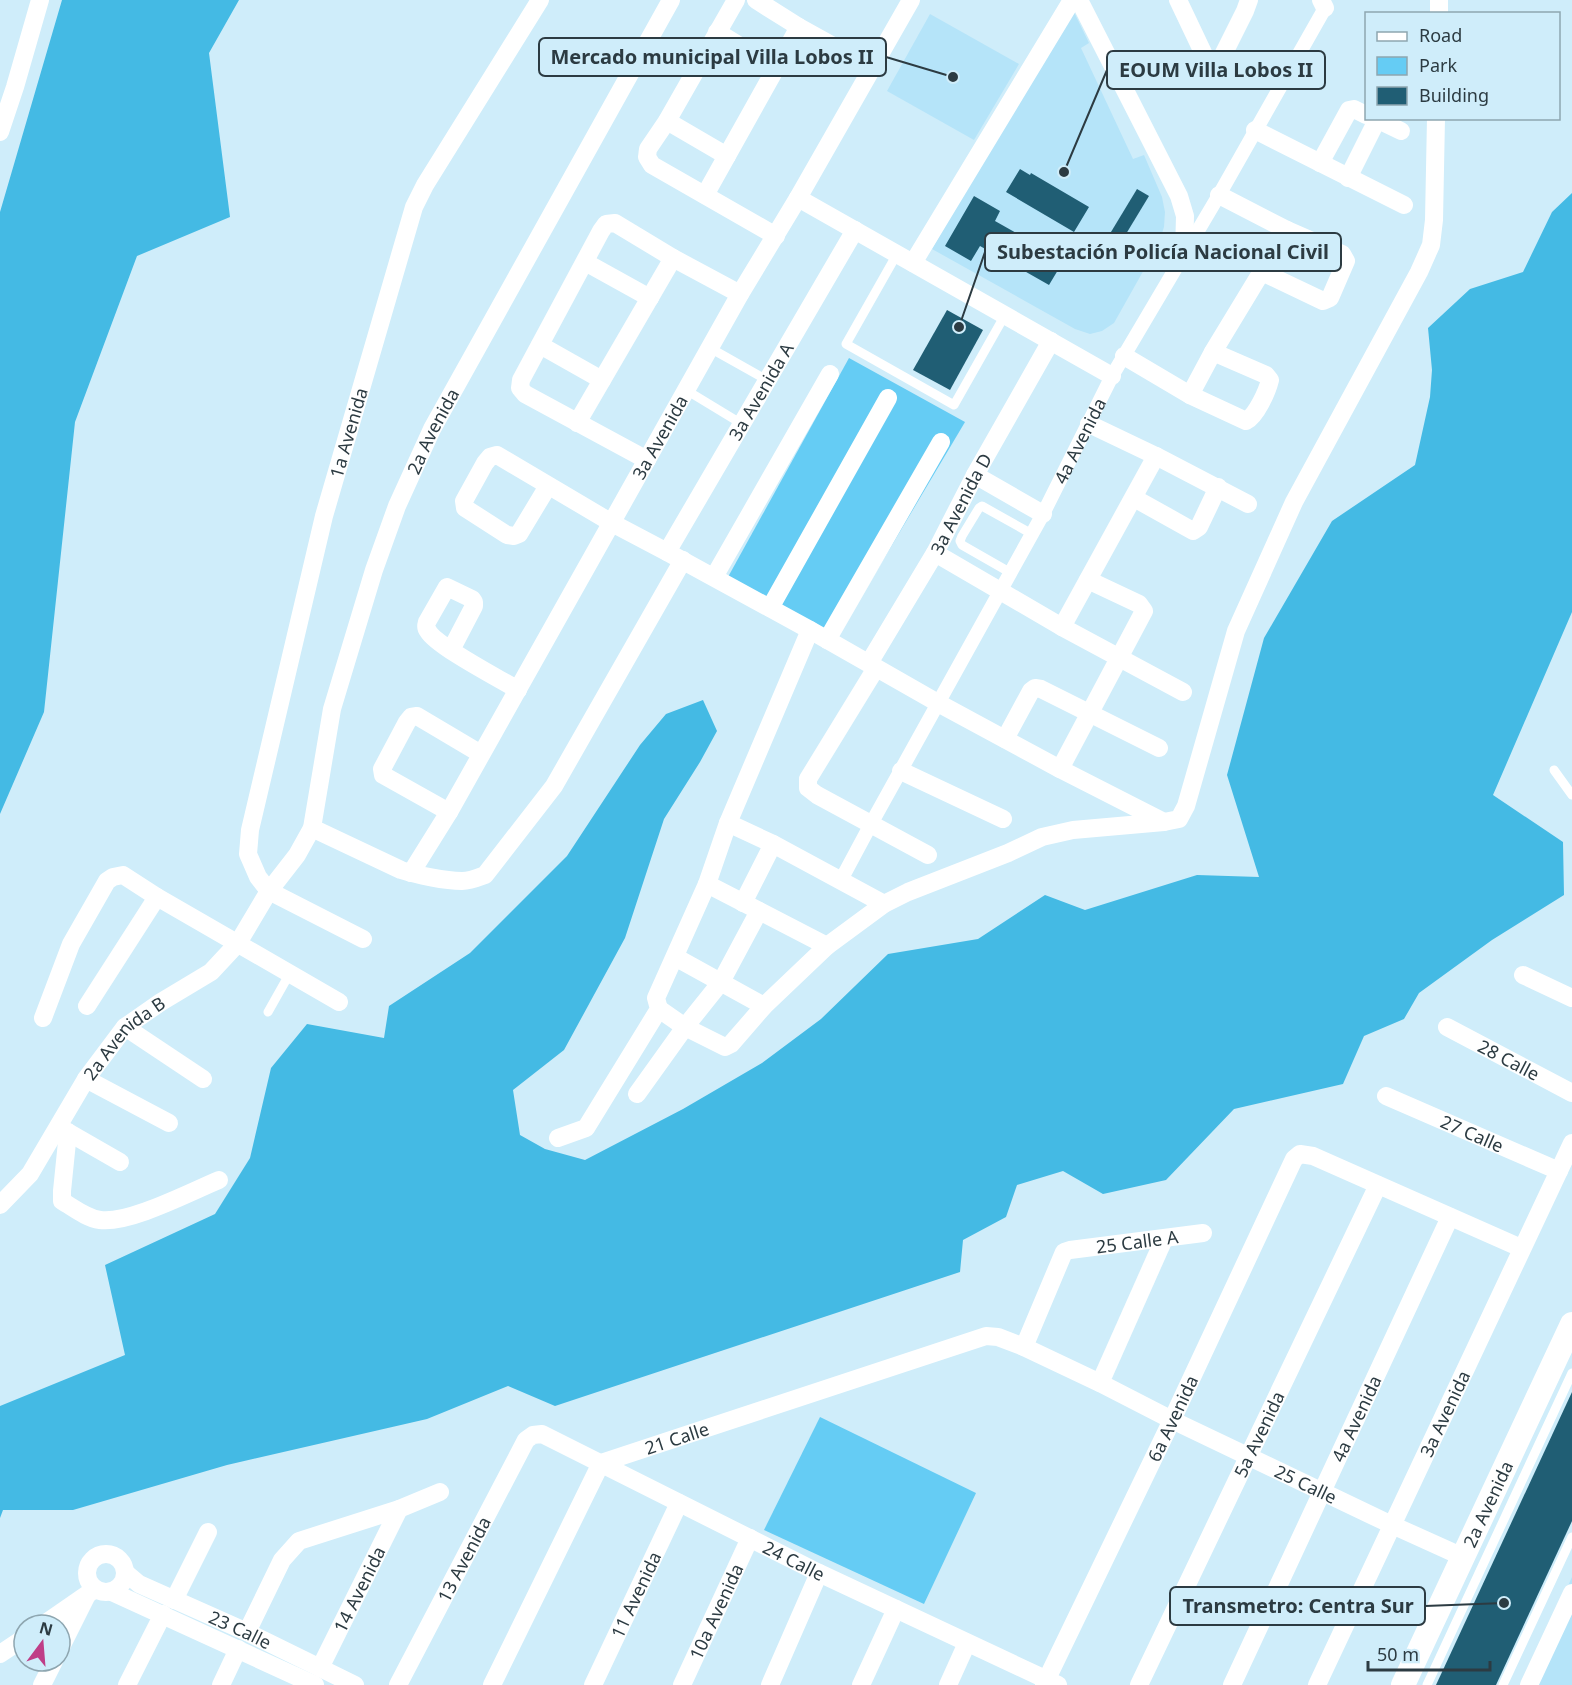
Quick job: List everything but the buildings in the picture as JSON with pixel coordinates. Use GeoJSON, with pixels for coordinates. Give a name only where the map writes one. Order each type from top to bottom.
{"type":"FeatureCollection","features":[{"type":"Feature","properties":{"kind":"main road","name":"2a Avenida"},"geometry":{"type":"LineString","coordinates":[[1403,1685],[1572,1324]]}},
{"type":"Feature","properties":{"kind":"street"},"geometry":{"type":"LineString","coordinates":[[0,132],[40,0]]}},
{"type":"Feature","properties":{"kind":"street","name":"1a Avenida"},"geometry":{"type":"LineString","coordinates":[[269,891],[258,877],[248,854],[250,830],[324,516],[406,229],[425,185],[540,0]]}},
{"type":"Feature","properties":{"kind":"street","name":"2a Avenida"},"geometry":{"type":"LineString","coordinates":[[269,891],[297,855],[312,828],[332,709],[374,570],[397,506],[432,429],[670,0]]}},
{"type":"Feature","properties":{"kind":"street"},"geometry":{"type":"LineString","coordinates":[[736,0],[648,150],[647,157],[652,165],[776,236]]}},
{"type":"Feature","properties":{"kind":"street"},"geometry":{"type":"LineString","coordinates":[[756,0],[873,68]]}},
{"type":"Feature","properties":{"kind":"street"},"geometry":{"type":"LineString","coordinates":[[905,258],[1072,0]]}},
{"type":"Feature","properties":{"kind":"street"},"geometry":{"type":"LineString","coordinates":[[1079,0],[1179,196],[1185,216],[1184,253]]}},
{"type":"Feature","properties":{"kind":"street"},"geometry":{"type":"LineString","coordinates":[[1181,1],[1207,61],[1213,66],[1220,61],[1249,0]]}},
{"type":"Feature","properties":{"kind":"street","name":"3a Avenida"},"geometry":{"type":"LineString","coordinates":[[411,873],[449,812],[740,294],[873,68],[908,1]]}},
{"type":"Feature","properties":{"kind":"street","name":"4a Avenida"},"geometry":{"type":"LineString","coordinates":[[841,880],[1043,514],[1112,376],[1219,195],[1323,4]]}},
{"type":"Feature","properties":{"kind":"street"},"geometry":{"type":"LineString","coordinates":[[705,195],[799,27]]}},
{"type":"Feature","properties":{"kind":"street"},"geometry":{"type":"LineString","coordinates":[[717,32],[776,68]]}},
{"type":"Feature","properties":{"kind":"street"},"geometry":{"type":"LineString","coordinates":[[1320,163],[1349,110],[1365,115]]}},
{"type":"Feature","properties":{"kind":"street"},"geometry":{"type":"LineString","coordinates":[[1348,178],[1372,120]]}},
{"type":"Feature","properties":{"kind":"street"},"geometry":{"type":"LineString","coordinates":[[1377,120],[1401,131]]}},
{"type":"Feature","properties":{"kind":"street"},"geometry":{"type":"LineString","coordinates":[[810,630],[728,822],[707,884],[656,998],[659,1009],[685,1027],[725,1047],[731,1044],[764,1006],[826,946],[884,904],[1042,837],[1092,827],[1179,819],[1186,806],[1236,631],[1294,502],[1431,246],[1434,220],[1436,120]]}},
{"type":"Feature","properties":{"kind":"street"},"geometry":{"type":"LineString","coordinates":[[667,121],[727,156]]}},
{"type":"Feature","properties":{"kind":"street"},"geometry":{"type":"LineString","coordinates":[[1255,130],[1404,205]]}},
{"type":"Feature","properties":{"kind":"street"},"geometry":{"type":"LineString","coordinates":[[1329,145],[1356,161]]}},
{"type":"Feature","properties":{"kind":"street"},"geometry":{"type":"LineString","coordinates":[[1219,195],[1287,230],[1342,254],[1346,261],[1330,298],[1323,301],[1262,272]]}},
{"type":"Feature","properties":{"kind":"street"},"geometry":{"type":"LineString","coordinates":[[798,198],[1112,376]]}},
{"type":"Feature","properties":{"kind":"street"},"geometry":{"type":"LineString","coordinates":[[647,460],[525,394],[520,388],[521,380],[585,261],[606,224],[615,223],[740,294]]}},
{"type":"Feature","properties":{"kind":"street","name":"3a Avenida A"},"geometry":{"type":"LineString","coordinates":[[312,828],[411,873],[462,881],[484,875],[554,786],[742,424],[855,230]]}},
{"type":"Feature","properties":{"kind":"street"},"geometry":{"type":"LineString","coordinates":[[1190,395],[1213,352],[1287,230]]}},
{"type":"Feature","properties":{"kind":"street"},"geometry":{"type":"LineString","coordinates":[[577,423],[673,258]]}},
{"type":"Feature","properties":{"kind":"street"},"geometry":{"type":"LineString","coordinates":[[585,261],[650,298]]}},
{"type":"Feature","properties":{"kind":"street","name":"3a Avenida D"},"geometry":{"type":"LineString","coordinates":[[871,824],[817,795],[808,788],[808,779],[1051,341]]}},
{"type":"Feature","properties":{"kind":"street"},"geometry":{"type":"LineString","coordinates":[[540,345],[602,380]]}},
{"type":"Feature","properties":{"kind":"street"},"geometry":{"type":"LineString","coordinates":[[1124,356],[1190,395],[1246,421],[1252,418],[1270,380],[1266,375],[1213,352]]}},
{"type":"Feature","properties":{"kind":"street"},"geometry":{"type":"LineString","coordinates":[[714,578],[830,374]]}},
{"type":"Feature","properties":{"kind":"street"},"geometry":{"type":"LineString","coordinates":[[770,608],[888,398]]}},
{"type":"Feature","properties":{"kind":"street"},"geometry":{"type":"LineString","coordinates":[[1089,424],[1248,504]]}},
{"type":"Feature","properties":{"kind":"street"},"geometry":{"type":"LineString","coordinates":[[827,640],[941,442]]}},
{"type":"Feature","properties":{"kind":"street"},"geometry":{"type":"LineString","coordinates":[[548,486],[519,534],[514,536],[507,535],[465,508],[464,501],[484,463],[490,457],[497,455],[612,523],[810,630],[1060,770],[1164,822]]}},
{"type":"Feature","properties":{"kind":"street"},"geometry":{"type":"LineString","coordinates":[[1062,627],[1156,456]]}},
{"type":"Feature","properties":{"kind":"street"},"geometry":{"type":"LineString","coordinates":[[975,476],[1043,514]]}},
{"type":"Feature","properties":{"kind":"street"},"geometry":{"type":"LineString","coordinates":[[1134,498],[1193,531],[1198,527],[1218,487]]}},
{"type":"Feature","properties":{"kind":"street"},"geometry":{"type":"LineString","coordinates":[[935,553],[1062,627],[1183,692]]}},
{"type":"Feature","properties":{"kind":"street"},"geometry":{"type":"LineString","coordinates":[[1060,770],[1144,610],[1139,604],[1088,580]]}},
{"type":"Feature","properties":{"kind":"street"},"geometry":{"type":"LineString","coordinates":[[451,650],[518,690]]}},
{"type":"Feature","properties":{"kind":"street"},"geometry":{"type":"LineString","coordinates":[[1005,739],[1031,691],[1035,688],[1160,748]]}},
{"type":"Feature","properties":{"kind":"street"},"geometry":{"type":"LineString","coordinates":[[449,812],[383,775],[382,769],[407,722],[411,717],[417,716],[481,754]]}},
{"type":"Feature","properties":{"kind":"street"},"geometry":{"type":"LineString","coordinates":[[901,771],[1003,819]]}},
{"type":"Feature","properties":{"kind":"street"},"geometry":{"type":"LineString","coordinates":[[728,822],[884,904]]}},
{"type":"Feature","properties":{"kind":"street"},"geometry":{"type":"LineString","coordinates":[[871,824],[928,855]]}},
{"type":"Feature","properties":{"kind":"street"},"geometry":{"type":"LineString","coordinates":[[637,1094],[685,1027],[721,982],[773,844]]}},
{"type":"Feature","properties":{"kind":"street"},"geometry":{"type":"LineString","coordinates":[[43,1018],[71,944],[107,881],[112,877],[123,875],[339,1002]]}},
{"type":"Feature","properties":{"kind":"street"},"geometry":{"type":"LineString","coordinates":[[707,884],[826,946]]}},
{"type":"Feature","properties":{"kind":"street"},"geometry":{"type":"LineString","coordinates":[[269,891],[363,939]]}},
{"type":"Feature","properties":{"kind":"street","name":"2a Avenida B"},"geometry":{"type":"LineString","coordinates":[[0,1205],[30,1174],[63,1129],[86,1079],[125,1027],[211,972],[238,943],[269,891]]}},
{"type":"Feature","properties":{"kind":"street"},"geometry":{"type":"LineString","coordinates":[[87,1006],[157,897]]}},
{"type":"Feature","properties":{"kind":"street"},"geometry":{"type":"LineString","coordinates":[[675,957],[764,1006]]}},
{"type":"Feature","properties":{"kind":"street"},"geometry":{"type":"LineString","coordinates":[[1523,975],[1572,998]]}},
{"type":"Feature","properties":{"kind":"street"},"geometry":{"type":"LineString","coordinates":[[558,1138],[586,1128],[659,1009]]}},
{"type":"Feature","properties":{"kind":"street"},"geometry":{"type":"LineString","coordinates":[[125,1027],[203,1079]]}},
{"type":"Feature","properties":{"kind":"street","name":"28 Calle"},"geometry":{"type":"LineString","coordinates":[[1448,1028],[1572,1093]]}},
{"type":"Feature","properties":{"kind":"street"},"geometry":{"type":"LineString","coordinates":[[86,1079],[169,1123]]}},
{"type":"Feature","properties":{"kind":"street","name":"27 Calle"},"geometry":{"type":"LineString","coordinates":[[1386,1096],[1559,1171]]}},
{"type":"Feature","properties":{"kind":"street"},"geometry":{"type":"LineString","coordinates":[[120,1162],[63,1129],[63,1201],[97,1220],[111,1221],[139,1214],[219,1180]]}},
{"type":"Feature","properties":{"kind":"street","name":"3a Avenida"},"geometry":{"type":"LineString","coordinates":[[1317,1685],[1572,1143]]}},
{"type":"Feature","properties":{"kind":"street","name":"6a Avenida"},"geometry":{"type":"LineString","coordinates":[[1050,1683],[1294,1160],[1300,1154],[1313,1156],[1378,1185]]}},
{"type":"Feature","properties":{"kind":"street"},"geometry":{"type":"LineString","coordinates":[[1378,1185],[1521,1248]]}},
{"type":"Feature","properties":{"kind":"street","name":"5a Avenida"},"geometry":{"type":"LineString","coordinates":[[1140,1685],[1378,1185]]}},
{"type":"Feature","properties":{"kind":"street","name":"4a Avenida"},"geometry":{"type":"LineString","coordinates":[[1232,1685],[1450,1218]]}},
{"type":"Feature","properties":{"kind":"street","name":"25 Calle A"},"geometry":{"type":"LineString","coordinates":[[1024,1347],[1064,1252],[1203,1233]]}},
{"type":"Feature","properties":{"kind":"street"},"geometry":{"type":"LineString","coordinates":[[1100,1383],[1164,1239]]}},
{"type":"Feature","properties":{"kind":"street","name":"25 Calle"},"geometry":{"type":"LineString","coordinates":[[986,1336],[998,1337],[1024,1347],[1172,1420],[1463,1557]]}},
{"type":"Feature","properties":{"kind":"street","name":"21 Calle"},"geometry":{"type":"LineString","coordinates":[[601,1463],[986,1336]]}},
{"type":"Feature","properties":{"kind":"street","name":"24 Calle"},"geometry":{"type":"LineString","coordinates":[[533,1435],[542,1434],[819,1573],[1050,1683]]}},
{"type":"Feature","properties":{"kind":"street","name":"13 Avenida"},"geometry":{"type":"LineString","coordinates":[[398,1685],[526,1440],[533,1435]]}},
{"type":"Feature","properties":{"kind":"street"},"geometry":{"type":"LineString","coordinates":[[492,1685],[601,1463]]}},
{"type":"Feature","properties":{"kind":"street"},"geometry":{"type":"LineString","coordinates":[[247,1632],[282,1560],[299,1541],[399,1509],[440,1492]]}},
{"type":"Feature","properties":{"kind":"street","name":"11 Avenida"},"geometry":{"type":"LineString","coordinates":[[593,1685],[679,1503]]}},
{"type":"Feature","properties":{"kind":"street","name":"14 Avenida"},"geometry":{"type":"LineString","coordinates":[[314,1680],[399,1509]]}},
{"type":"Feature","properties":{"kind":"street"},"geometry":{"type":"LineString","coordinates":[[127,1685],[208,1532]]}},
{"type":"Feature","properties":{"kind":"street","name":"10a Avenida"},"geometry":{"type":"LineString","coordinates":[[682,1685],[750,1538]]}},
{"type":"Feature","properties":{"kind":"street"},"geometry":{"type":"LineString","coordinates":[[63,1613],[98,1592],[122,1585],[126,1573],[124,1565],[114,1555],[99,1555],[91,1561],[87,1570],[89,1582],[98,1592]]}},
{"type":"Feature","properties":{"kind":"street","name":"23 Calle"},"geometry":{"type":"LineString","coordinates":[[126,1573],[168,1607],[238,1650],[314,1680],[355,1685]]}},
{"type":"Feature","properties":{"kind":"street"},"geometry":{"type":"LineString","coordinates":[[770,1685],[819,1573]]}},
{"type":"Feature","properties":{"kind":"street"},"geometry":{"type":"LineString","coordinates":[[72,1631],[98,1592]]}},
{"type":"Feature","properties":{"kind":"street","name":"23 Calle"},"geometry":{"type":"LineString","coordinates":[[98,1592],[168,1607],[247,1632],[314,1680]]}},
{"type":"Feature","properties":{"kind":"street"},"geometry":{"type":"LineString","coordinates":[[1529,1685],[1572,1593]]}},
{"type":"Feature","properties":{"kind":"street"},"geometry":{"type":"LineString","coordinates":[[861,1685],[896,1610]]}},
{"type":"Feature","properties":{"kind":"street"},"geometry":{"type":"LineString","coordinates":[[948,1685],[967,1643]]}},
{"type":"Feature","properties":{"kind":"street"},"geometry":{"type":"LineString","coordinates":[[221,1685],[238,1650]]}},
{"type":"Feature","properties":{"kind":"lane"},"geometry":{"type":"LineString","coordinates":[[905,258],[846,344],[954,405],[1005,315]]}},
{"type":"Feature","properties":{"kind":"lane"},"geometry":{"type":"LineString","coordinates":[[710,348],[767,380]]}},
{"type":"Feature","properties":{"kind":"lane"},"geometry":{"type":"LineString","coordinates":[[686,390],[742,424]]}},
{"type":"Feature","properties":{"kind":"lane"},"geometry":{"type":"LineString","coordinates":[[1011,573],[962,545],[960,541],[962,536],[982,506],[1032,534]]}},
{"type":"Feature","properties":{"kind":"lane"},"geometry":{"type":"LineString","coordinates":[[1554,770],[1572,795]]}},
{"type":"Feature","properties":{"kind":"lane"},"geometry":{"type":"LineString","coordinates":[[268,1012],[290,973]]}},
{"type":"Feature","properties":{"kind":"lane"},"geometry":{"type":"LineString","coordinates":[[1427,1685],[1572,1373]]}},
{"type":"Feature","properties":{"kind":"lane"},"geometry":{"type":"LineString","coordinates":[[1503,1685],[1572,1537]]}},
{"type":"Feature","properties":{"kind":"shaded area"},"geometry":{"type":"Polygon","coordinates":[[[62,0],[239,0],[209,53],[230,217],[137,256],[75,422],[44,712],[0,814],[0,212],[62,0]]]}},
{"type":"Feature","properties":{"kind":"shaded area"},"geometry":{"type":"Polygon","coordinates":[[[1071,6],[1089,43],[1081,48],[1133,159],[1144,155],[1162,197],[1165,212],[1164,227],[1159,243],[1114,323],[1102,331],[1090,334],[1075,329],[932,249],[1071,6]]]}},
{"type":"Feature","properties":{"kind":"shaded area"},"geometry":{"type":"Polygon","coordinates":[[[930,14],[1019,64],[974,140],[887,91],[930,14]]]}},
{"type":"Feature","properties":{"kind":"shaded area"},"geometry":{"type":"Polygon","coordinates":[[[1572,193],[1572,612],[1493,795],[1563,842],[1564,895],[1492,940],[1419,993],[1404,1019],[1364,1036],[1343,1084],[1234,1109],[1166,1180],[1103,1194],[1063,1171],[1017,1185],[1006,1217],[963,1240],[960,1272],[555,1406],[508,1386],[427,1419],[227,1465],[73,1510],[3,1510],[0,1518],[0,1406],[125,1355],[105,1265],[215,1214],[250,1158],[271,1068],[307,1024],[384,1038],[389,1006],[470,953],[567,856],[640,745],[666,714],[703,700],[717,731],[664,819],[625,938],[564,1050],[513,1090],[520,1135],[545,1149],[585,1160],[683,1109],[762,1063],[821,1019],[888,954],[978,939],[1045,895],[1085,910],[1197,875],[1259,877],[1227,775],[1264,638],[1332,521],[1415,465],[1430,397],[1432,370],[1428,328],[1470,289],[1523,272],[1552,212],[1572,193]]]}},
{"type":"Feature","properties":{"kind":"shaded area"},"geometry":{"type":"Polygon","coordinates":[[[1572,1577],[1572,1685],[1522,1685],[1572,1577]]]}},
{"type":"Feature","properties":{"kind":"green space"},"geometry":{"type":"Polygon","coordinates":[[[849,358],[965,422],[838,636],[728,577],[849,358]]]}},
{"type":"Feature","properties":{"kind":"green space"},"geometry":{"type":"Polygon","coordinates":[[[820,1417],[976,1493],[924,1604],[764,1530],[820,1417]]]}},
{"type":"Feature","properties":{"kind":"place","name":"Mercado municipal Villa Lobos II"},"geometry":{"type":"Point","coordinates":[953,77]}},
{"type":"Feature","properties":{"kind":"place","name":"EOUM Villa Lobos II"},"geometry":{"type":"Point","coordinates":[1064,172]}},
{"type":"Feature","properties":{"kind":"place","name":"Subestación Policía Nacional Civil"},"geometry":{"type":"Point","coordinates":[959,327]}},
{"type":"Feature","properties":{"kind":"place","name":"Transmetro: Centra Sur"},"geometry":{"type":"Point","coordinates":[1504,1603]}}]}
